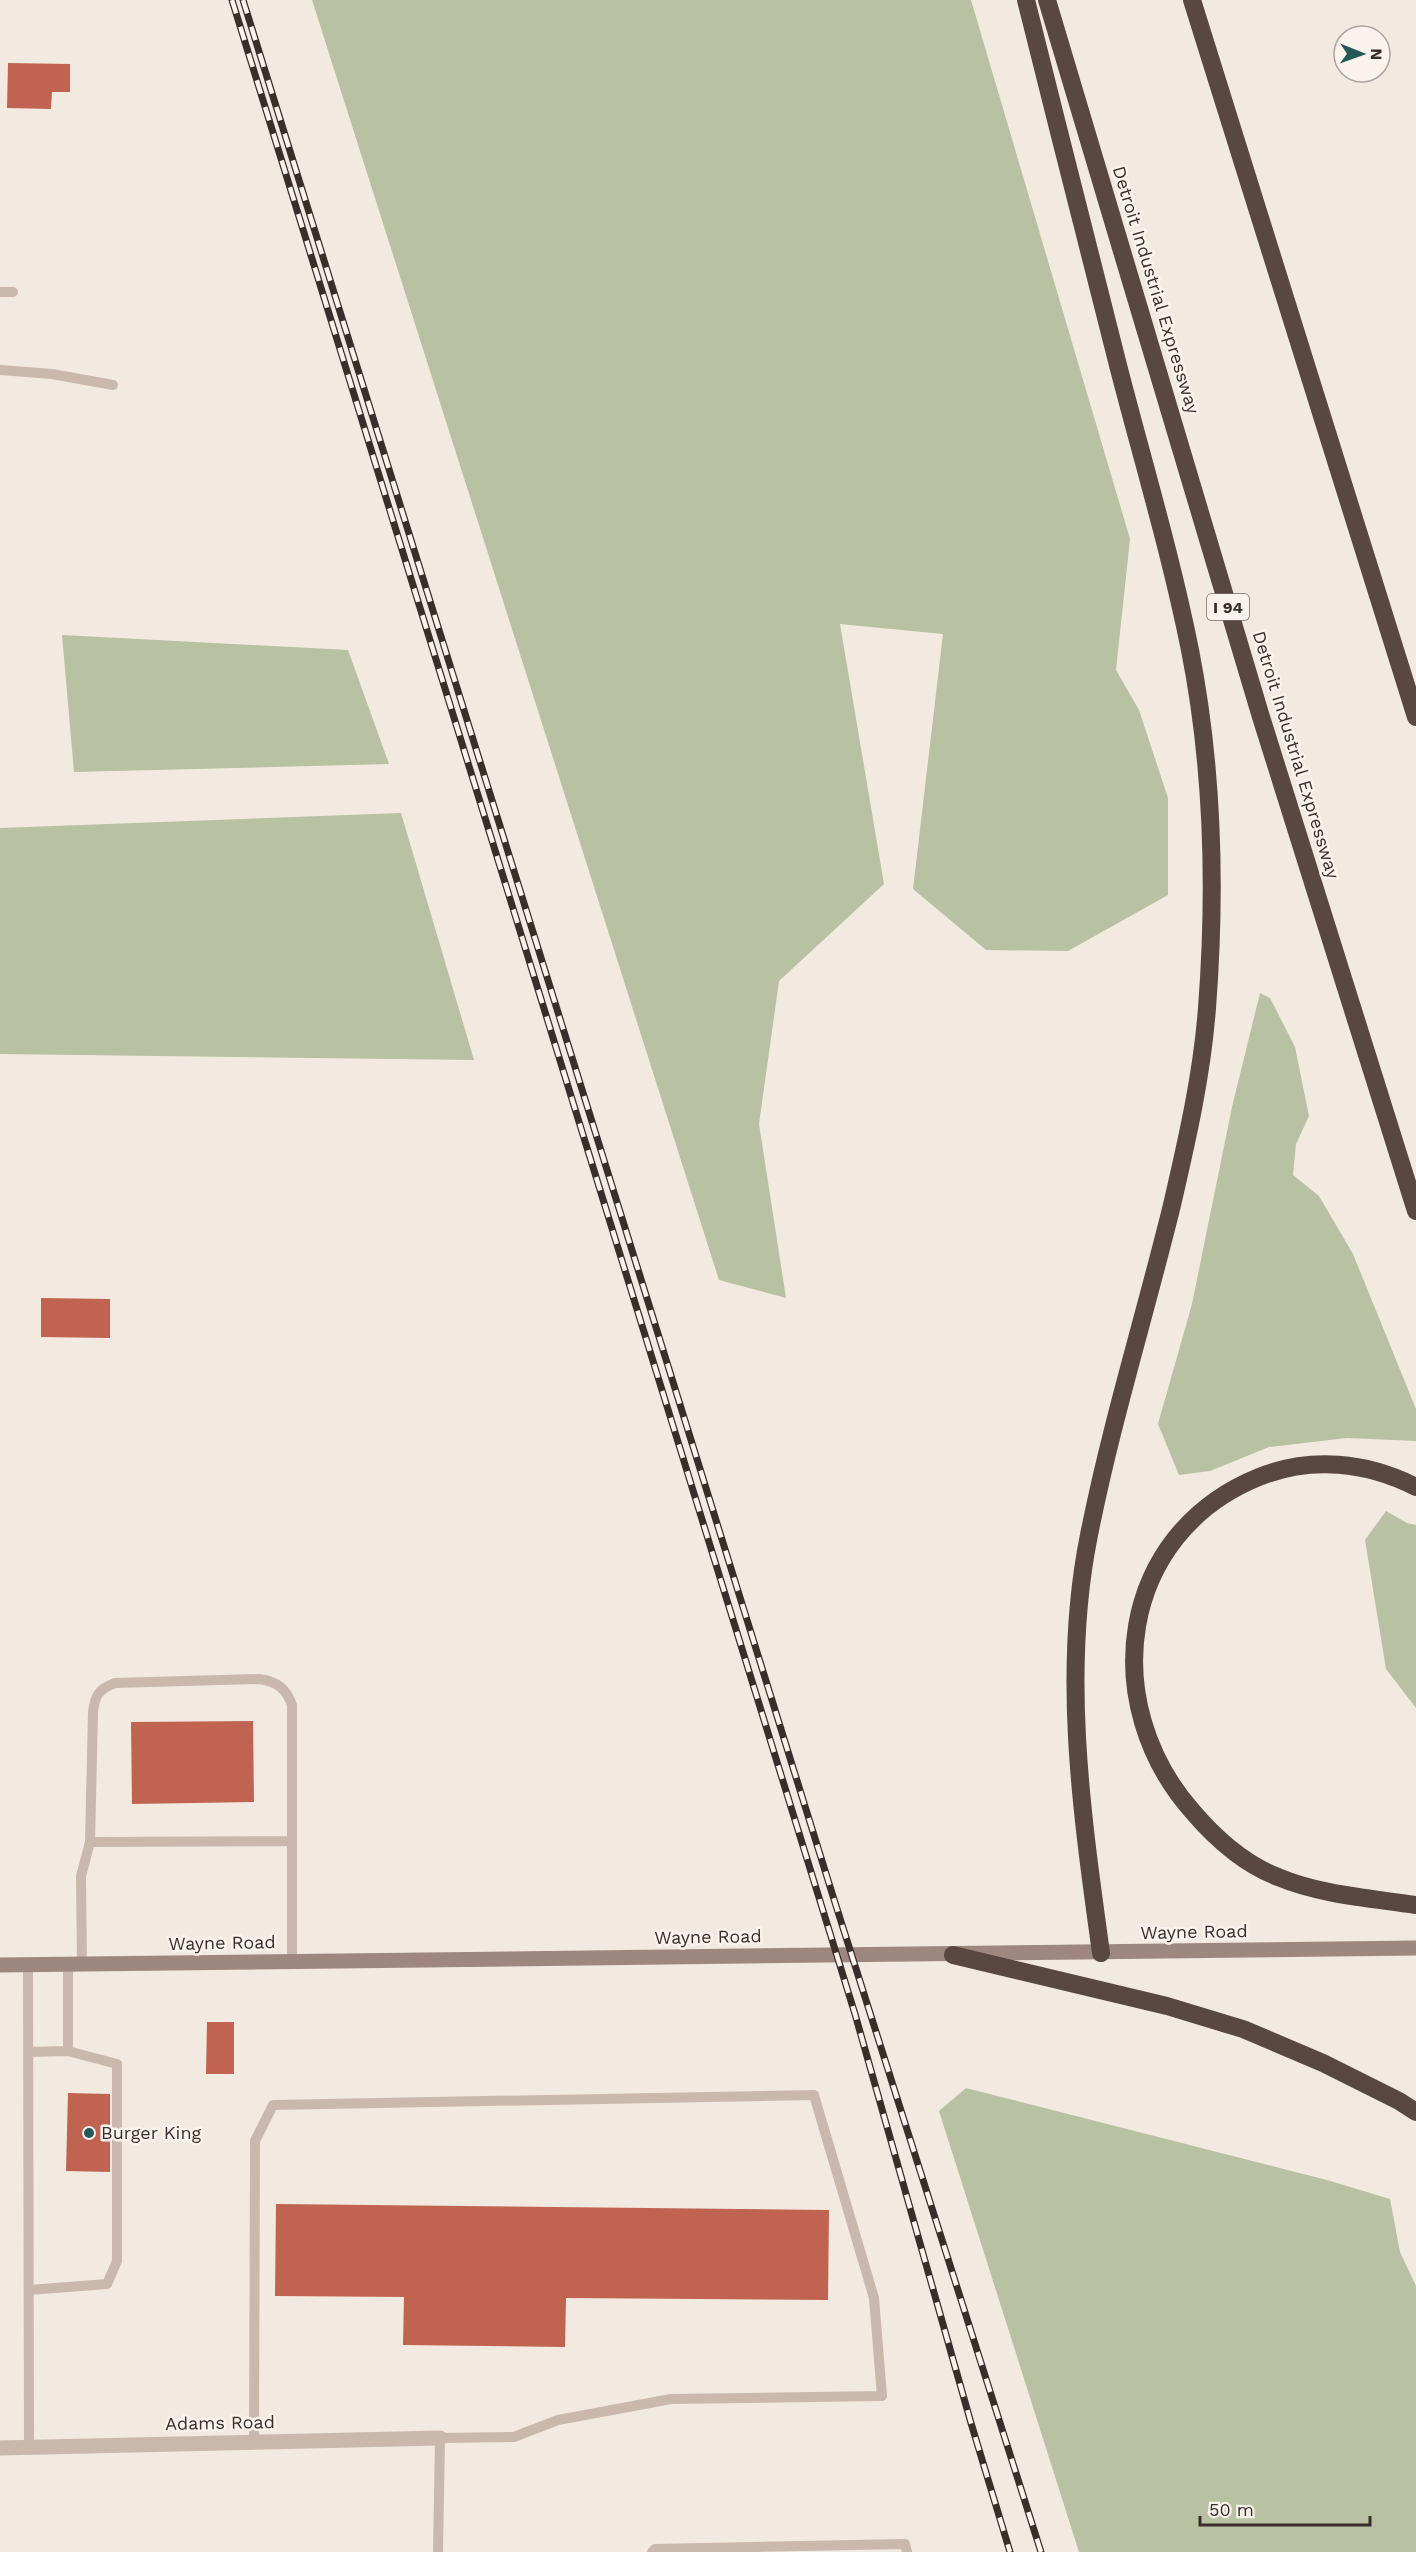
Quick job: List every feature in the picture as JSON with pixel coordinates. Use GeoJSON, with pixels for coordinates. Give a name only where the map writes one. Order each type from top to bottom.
{"type":"FeatureCollection","features":[{"type":"Feature","properties":{"kind":"highway"},"geometry":{"type":"LineString","coordinates":[[1026,0],[1120,374],[1172,563],[1191,653],[1203,733],[1210,825],[1212,923],[1207,1012],[1197,1093],[1089,1537],[1079,1601],[1075,1671],[1076,1739],[1101,1953]]}},
{"type":"Feature","properties":{"kind":"highway","name":"Detroit Industrial Expressway"},"geometry":{"type":"LineString","coordinates":[[1047,0],[1261,717],[1416,1211]]}},
{"type":"Feature","properties":{"kind":"highway"},"geometry":{"type":"LineString","coordinates":[[1192,0],[1416,717]]}},
{"type":"Feature","properties":{"kind":"highway"},"geometry":{"type":"LineString","coordinates":[[1416,1487],[1395,1477],[1360,1466],[1326,1463],[1292,1467],[1266,1474],[1227,1492],[1210,1503],[1180,1530],[1160,1560],[1147,1587],[1137,1623],[1134,1661],[1141,1720],[1151,1750],[1181,1799],[1218,1840],[1244,1860],[1278,1877],[1316,1889],[1416,1905]]}},
{"type":"Feature","properties":{"kind":"highway"},"geometry":{"type":"LineString","coordinates":[[953,1955],[1156,2003],[1243,2029],[1323,2063],[1399,2100],[1416,2112]]}},
{"type":"Feature","properties":{"kind":"main road","name":"Wayne Road"},"geometry":{"type":"LineString","coordinates":[[0,1965],[1416,1948]]}},
{"type":"Feature","properties":{"kind":"street","name":"Adams Road"},"geometry":{"type":"LineString","coordinates":[[0,2448],[440,2438]]}},
{"type":"Feature","properties":{"kind":"lane"},"geometry":{"type":"LineString","coordinates":[[0,292],[13,292]]}},
{"type":"Feature","properties":{"kind":"lane"},"geometry":{"type":"LineString","coordinates":[[0,370],[52,374],[113,385]]}},
{"type":"Feature","properties":{"kind":"lane"},"geometry":{"type":"LineString","coordinates":[[68,2051],[81,1876],[90,1842],[93,1712],[95,1697],[102,1688],[115,1683],[260,1679],[275,1682],[288,1693],[292,1705],[292,1962]]}},
{"type":"Feature","properties":{"kind":"lane"},"geometry":{"type":"LineString","coordinates":[[90,1842],[292,1841]]}},
{"type":"Feature","properties":{"kind":"lane"},"geometry":{"type":"LineString","coordinates":[[28,1965],[29,2447]]}},
{"type":"Feature","properties":{"kind":"lane"},"geometry":{"type":"LineString","coordinates":[[28,2052],[68,2051],[117,2064],[117,2261],[107,2284],[29,2290]]}},
{"type":"Feature","properties":{"kind":"lane"},"geometry":{"type":"LineString","coordinates":[[254,2442],[255,2142],[273,2105],[814,2095],[874,2298],[882,2396],[671,2399],[558,2420],[514,2437],[440,2438],[438,2552]]}},
{"type":"Feature","properties":{"kind":"lane"},"geometry":{"type":"LineString","coordinates":[[652,2552],[655,2549],[905,2544],[907,2552]]}},
{"type":"Feature","properties":{"kind":"green space"},"geometry":{"type":"Polygon","coordinates":[[[312,0],[971,0],[1130,539],[1116,670],[1139,710],[1168,798],[1168,895],[1068,951],[986,950],[913,889],[943,634],[840,624],[884,884],[779,981],[759,1124],[786,1298],[719,1280],[312,0]]]}},
{"type":"Feature","properties":{"kind":"green space"},"geometry":{"type":"Polygon","coordinates":[[[62,635],[348,650],[389,764],[74,772],[62,635]]]}},
{"type":"Feature","properties":{"kind":"green space"},"geometry":{"type":"Polygon","coordinates":[[[401,813],[474,1060],[0,1054],[0,828],[401,813]]]}},
{"type":"Feature","properties":{"kind":"green space"},"geometry":{"type":"Polygon","coordinates":[[[1260,993],[1270,998],[1295,1047],[1309,1116],[1296,1144],[1293,1175],[1319,1196],[1353,1254],[1416,1409],[1416,1441],[1347,1438],[1269,1447],[1210,1471],[1179,1475],[1158,1424],[1192,1304],[1232,1107],[1260,993]]]}},
{"type":"Feature","properties":{"kind":"green space"},"geometry":{"type":"Polygon","coordinates":[[[1386,1511],[1407,1523],[1416,1525],[1416,1708],[1386,1669],[1365,1540],[1386,1511]]]}},
{"type":"Feature","properties":{"kind":"green space"},"geometry":{"type":"Polygon","coordinates":[[[966,2088],[1327,2180],[1390,2199],[1400,2252],[1416,2286],[1416,2552],[1079,2552],[939,2111],[966,2088]]]}},
{"type":"Feature","properties":{"kind":"building"},"geometry":{"type":"Polygon","coordinates":[[[8,63],[70,64],[70,92],[52,92],[51,109],[7,108],[8,63]]]}},
{"type":"Feature","properties":{"kind":"building"},"geometry":{"type":"Polygon","coordinates":[[[41,1298],[110,1299],[110,1338],[41,1337],[41,1298]]]}},
{"type":"Feature","properties":{"kind":"building"},"geometry":{"type":"Polygon","coordinates":[[[253,1721],[254,1802],[132,1804],[131,1722],[253,1721]]]}},
{"type":"Feature","properties":{"kind":"building"},"geometry":{"type":"Polygon","coordinates":[[[207,2022],[234,2022],[234,2074],[206,2074],[207,2022]]]}},
{"type":"Feature","properties":{"kind":"building","name":"Burger King"},"geometry":{"type":"Polygon","coordinates":[[[68,2093],[110,2094],[110,2172],[66,2171],[68,2093]]]}},
{"type":"Feature","properties":{"kind":"building"},"geometry":{"type":"Polygon","coordinates":[[[276,2204],[829,2210],[828,2300],[566,2298],[565,2347],[403,2345],[404,2297],[275,2296],[276,2204]]]}},
{"type":"Feature","properties":{"kind":"railway"},"geometry":{"type":"LineString","coordinates":[[232,0],[855,2014],[1010,2552]]}},
{"type":"Feature","properties":{"kind":"railway"},"geometry":{"type":"LineString","coordinates":[[243,0],[832,1893],[1041,2552]]}},
{"type":"Feature","properties":{"kind":"place","name":"Burger King"},"geometry":{"type":"Point","coordinates":[89,2133]}}]}
